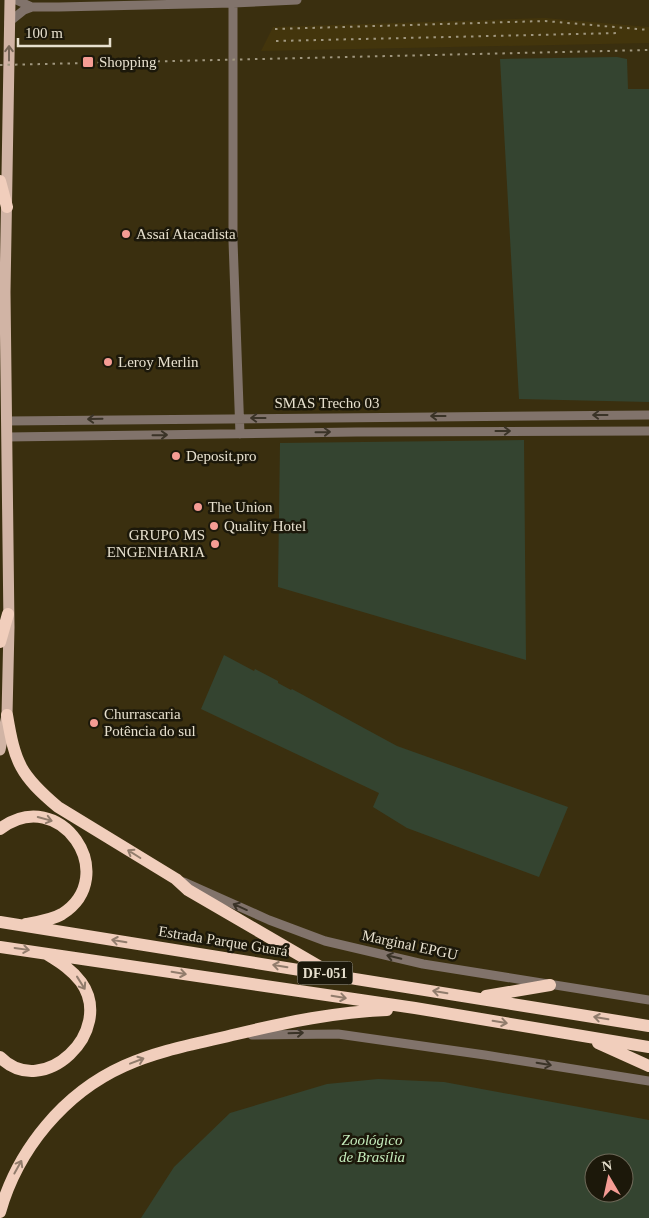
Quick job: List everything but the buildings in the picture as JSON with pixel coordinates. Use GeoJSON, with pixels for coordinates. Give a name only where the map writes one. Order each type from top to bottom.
{"type":"FeatureCollection","features":[{"type":"Feature","properties":{"kind":"highway"},"geometry":{"type":"LineString","coordinates":[[0,182],[7,207]]}},
{"type":"Feature","properties":{"kind":"highway"},"geometry":{"type":"LineString","coordinates":[[0,642],[8,614]]}},
{"type":"Feature","properties":{"kind":"highway"},"geometry":{"type":"LineString","coordinates":[[7,715],[18,762],[37,789],[58,807],[176,879],[188,890],[331,974]]}},
{"type":"Feature","properties":{"kind":"highway"},"geometry":{"type":"LineString","coordinates":[[0,829],[23,818],[35,816],[50,819],[60,824],[72,834],[84,856],[86,878],[82,892],[76,901],[62,914],[20,926]]}},
{"type":"Feature","properties":{"kind":"highway","name":"Estrada Parque Guará"},"geometry":{"type":"LineString","coordinates":[[0,922],[649,1026]]}},
{"type":"Feature","properties":{"kind":"highway","name":"DF-051"},"geometry":{"type":"LineString","coordinates":[[0,946],[415,1008],[649,1047]]}},
{"type":"Feature","properties":{"kind":"highway"},"geometry":{"type":"LineString","coordinates":[[0,1058],[15,1067],[27,1070],[48,1068],[69,1056],[86,1031],[89,1023],[89,1004],[82,983],[70,969],[44,952]]}},
{"type":"Feature","properties":{"kind":"highway"},"geometry":{"type":"LineString","coordinates":[[476,998],[550,985]]}},
{"type":"Feature","properties":{"kind":"highway"},"geometry":{"type":"LineString","coordinates":[[0,1212],[15,1172],[28,1150],[53,1118],[84,1090],[124,1066],[148,1057],[300,1019],[332,1014],[415,1008]]}},
{"type":"Feature","properties":{"kind":"highway"},"geometry":{"type":"LineString","coordinates":[[584,1036],[649,1066]]}},
{"type":"Feature","properties":{"kind":"main road"},"geometry":{"type":"LineString","coordinates":[[0,750],[7,715],[9,627],[5,292],[10,0]]}},
{"type":"Feature","properties":{"kind":"street"},"geometry":{"type":"LineString","coordinates":[[16,0],[32,6],[114,6],[297,0]]}},
{"type":"Feature","properties":{"kind":"street"},"geometry":{"type":"LineString","coordinates":[[233,3],[233,241],[240,434]]}},
{"type":"Feature","properties":{"kind":"street"},"geometry":{"type":"LineString","coordinates":[[9,22],[32,6]]}},
{"type":"Feature","properties":{"kind":"street","name":"SMAS Trecho 03"},"geometry":{"type":"LineString","coordinates":[[6,421],[649,415]]}},
{"type":"Feature","properties":{"kind":"street"},"geometry":{"type":"LineString","coordinates":[[360,417],[360,432]]}},
{"type":"Feature","properties":{"kind":"street"},"geometry":{"type":"LineString","coordinates":[[36,420],[37,436]]}},
{"type":"Feature","properties":{"kind":"street","name":"SMAS Trecho 03"},"geometry":{"type":"LineString","coordinates":[[7,437],[360,432],[649,431]]}},
{"type":"Feature","properties":{"kind":"street","name":"Marginal EPGU"},"geometry":{"type":"LineString","coordinates":[[176,879],[269,920],[325,940],[423,964],[649,1000]]}},
{"type":"Feature","properties":{"kind":"street"},"geometry":{"type":"LineString","coordinates":[[230,1036],[338,1034],[485,1054],[649,1081]]}},
{"type":"Feature","properties":{"kind":"shaded area"},"geometry":{"type":"Polygon","coordinates":[[[544,18],[649,27],[649,43],[261,51],[273,27],[544,18]]]}},
{"type":"Feature","properties":{"kind":"green space"},"geometry":{"type":"Polygon","coordinates":[[[617,57],[627,59],[628,89],[649,89],[649,402],[519,399],[500,59],[617,57]]]}},
{"type":"Feature","properties":{"kind":"green space"},"geometry":{"type":"Polygon","coordinates":[[[524,440],[526,660],[278,587],[280,443],[524,440]]]}},
{"type":"Feature","properties":{"kind":"green space"},"geometry":{"type":"Polygon","coordinates":[[[224,655],[278,681],[278,683],[397,746],[568,807],[539,877],[407,828],[373,807],[379,793],[201,709],[224,655]]]}},
{"type":"Feature","properties":{"kind":"green space","name":"Zoológico de Brasília"},"geometry":{"type":"Polygon","coordinates":[[[378,1079],[444,1082],[649,1120],[649,1218],[141,1218],[174,1167],[230,1113],[327,1084],[378,1079]]]}},
{"type":"Feature","properties":{"kind":"railway"},"geometry":{"type":"LineString","coordinates":[[275,29],[545,21],[649,30]]}},
{"type":"Feature","properties":{"kind":"railway"},"geometry":{"type":"LineString","coordinates":[[276,41],[619,33]]}},
{"type":"Feature","properties":{"kind":"railway"},"geometry":{"type":"LineString","coordinates":[[0,65],[649,50]]}},
{"type":"Feature","properties":{"kind":"place","name":"Shopping"},"geometry":{"type":"Point","coordinates":[88,62]}},
{"type":"Feature","properties":{"kind":"place","name":"Assaí Atacadista"},"geometry":{"type":"Point","coordinates":[126,234]}},
{"type":"Feature","properties":{"kind":"place","name":"Leroy Merlin"},"geometry":{"type":"Point","coordinates":[108,362]}},
{"type":"Feature","properties":{"kind":"place","name":"Deposit.pro"},"geometry":{"type":"Point","coordinates":[176,456]}},
{"type":"Feature","properties":{"kind":"place","name":"The Union"},"geometry":{"type":"Point","coordinates":[198,507]}},
{"type":"Feature","properties":{"kind":"place","name":"Quality Hotel"},"geometry":{"type":"Point","coordinates":[214,526]}},
{"type":"Feature","properties":{"kind":"place","name":"GRUPO MS ENGENHARIA"},"geometry":{"type":"Point","coordinates":[215,544]}},
{"type":"Feature","properties":{"kind":"place","name":"Churrascaria Potência do sul"},"geometry":{"type":"Point","coordinates":[94,723]}}]}
